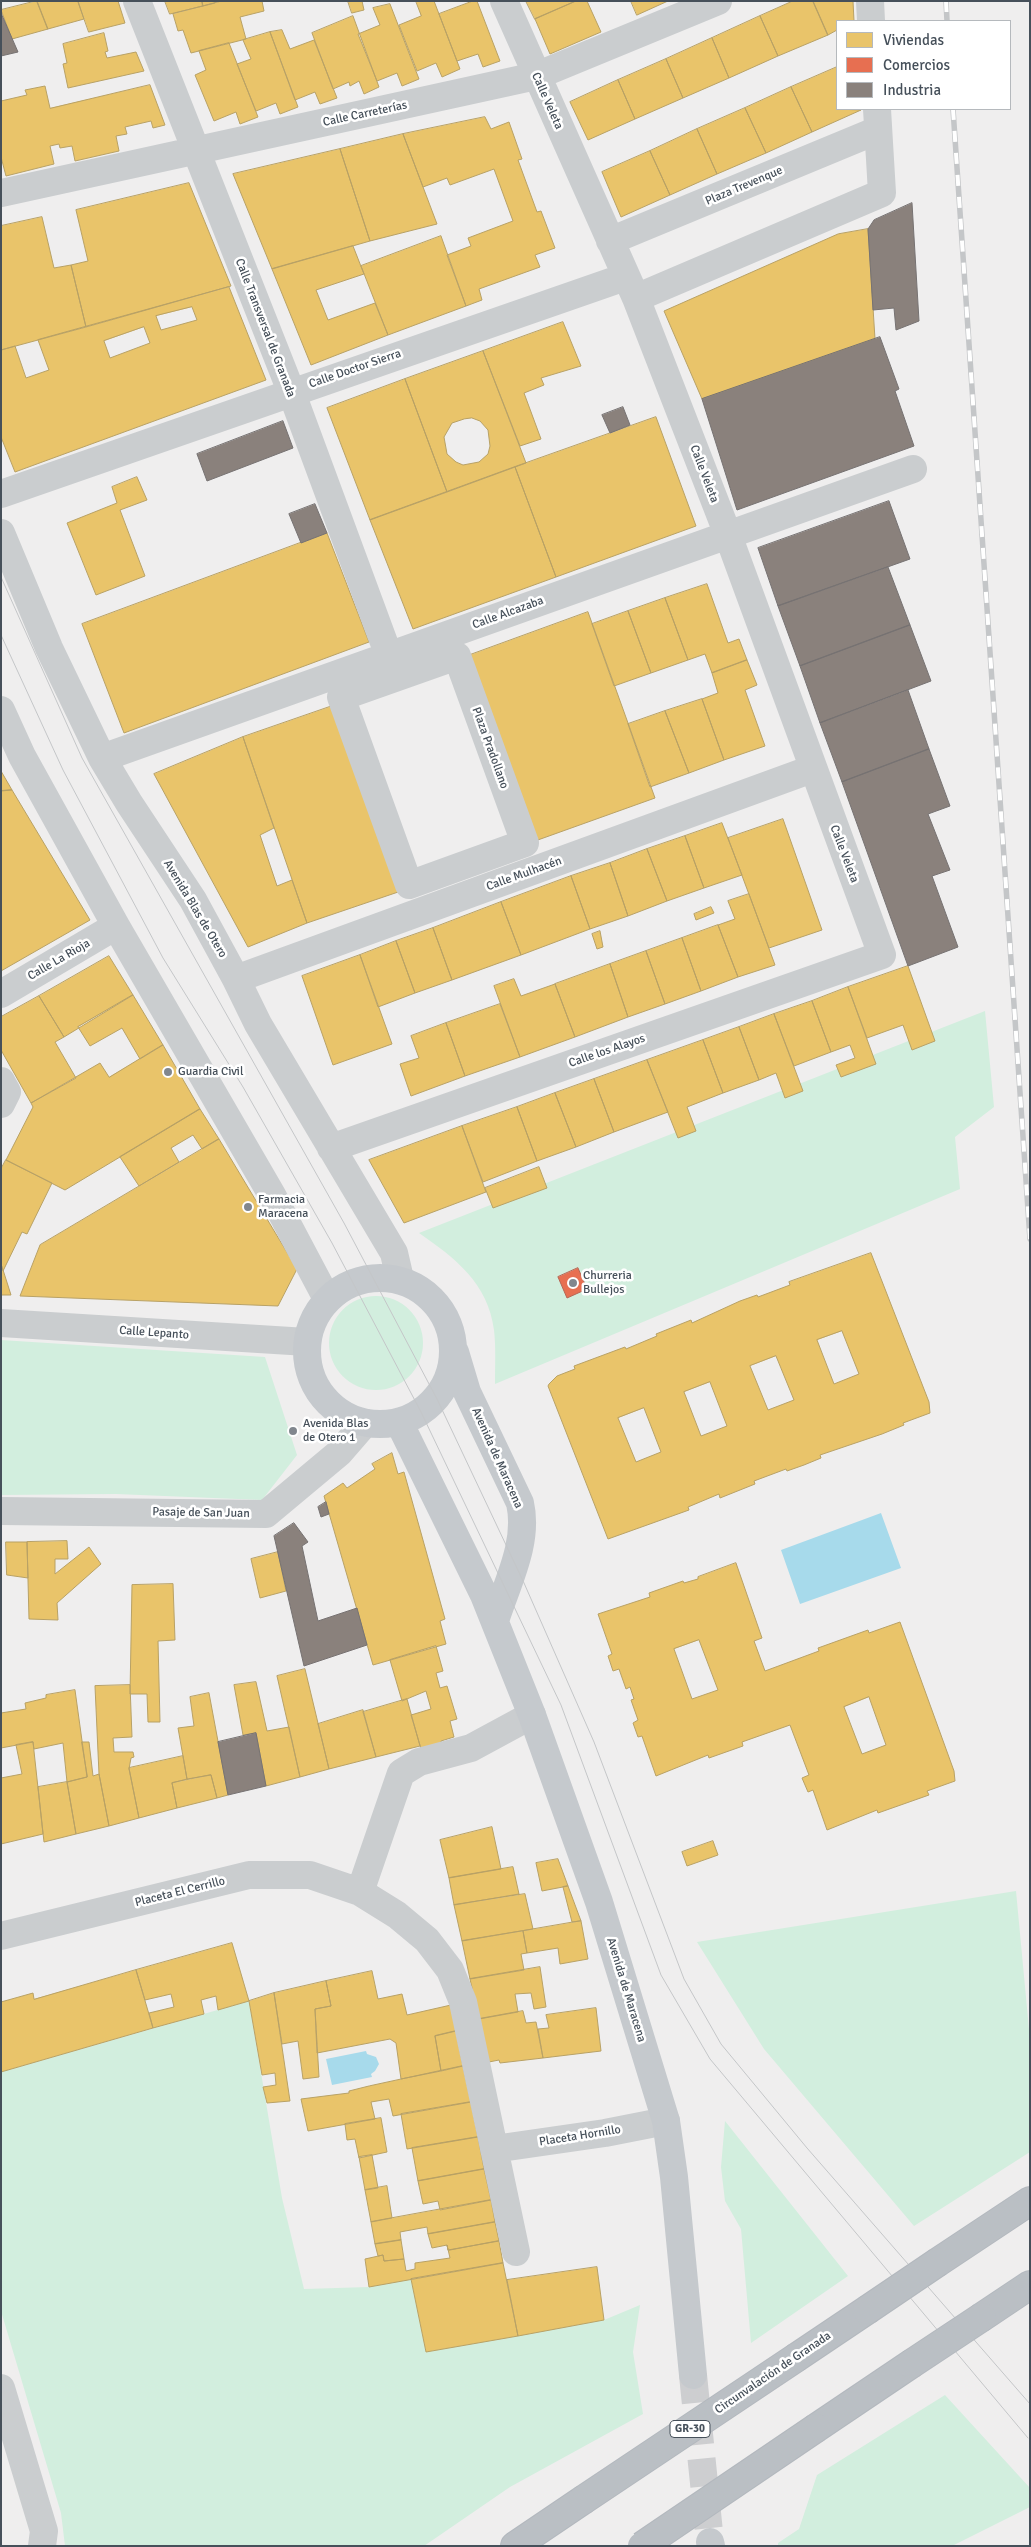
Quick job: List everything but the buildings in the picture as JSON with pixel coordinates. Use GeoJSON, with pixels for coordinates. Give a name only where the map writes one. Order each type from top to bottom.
{"type":"FeatureCollection","features":[{"type":"Feature","properties":{"kind":"highway","name":"Circunvalación de Granada"},"geometry":{"type":"LineString","coordinates":[[515,2546],[1030,2201]]}},
{"type":"Feature","properties":{"kind":"highway"},"geometry":{"type":"LineString","coordinates":[[642,2546],[1030,2285]]}},
{"type":"Feature","properties":{"kind":"main road"},"geometry":{"type":"LineString","coordinates":[[374,1277],[400,1280],[422,1290],[442,1310],[451,1329],[455,1352],[448,1380],[437,1399],[414,1416],[398,1422],[383,1425],[365,1423],[335,1409],[315,1386],[308,1367],[307,1342],[312,1323],[326,1297],[347,1284],[374,1277]]}},
{"type":"Feature","properties":{"kind":"main road","name":"Avenida de Maracena"},"geometry":{"type":"LineString","coordinates":[[455,1352],[467,1392],[520,1503],[524,1521],[521,1545],[495,1621]]}},
{"type":"Feature","properties":{"kind":"main road","name":"Avenida de Maracena"},"geometry":{"type":"LineString","coordinates":[[398,1422],[495,1621],[532,1714],[599,1902],[666,2121],[674,2177],[693,2375]]}},
{"type":"Feature","properties":{"kind":"street","name":"Calle Transversal de Granada"},"geometry":{"type":"LineString","coordinates":[[137,1],[290,391],[389,656]]}},
{"type":"Feature","properties":{"kind":"street","name":"Calle Veleta"},"geometry":{"type":"LineString","coordinates":[[504,1],[630,287],[728,535],[812,769],[882,955]]}},
{"type":"Feature","properties":{"kind":"street"},"geometry":{"type":"LineString","coordinates":[[870,1],[871,20]]}},
{"type":"Feature","properties":{"kind":"street","name":"Calle Carreterías"},"geometry":{"type":"LineString","coordinates":[[1,193],[536,76],[713,2]]}},
{"type":"Feature","properties":{"kind":"street"},"geometry":{"type":"LineString","coordinates":[[630,287],[882,192],[877,120]]}},
{"type":"Feature","properties":{"kind":"street","name":"Plaza Trevenque"},"geometry":{"type":"LineString","coordinates":[[610,241],[877,120]]}},
{"type":"Feature","properties":{"kind":"street","name":"Calle Doctor Sierra"},"geometry":{"type":"LineString","coordinates":[[1,494],[290,391],[630,287]]}},
{"type":"Feature","properties":{"kind":"street","name":"Calle Alcazaba"},"geometry":{"type":"LineString","coordinates":[[102,758],[913,469]]}},
{"type":"Feature","properties":{"kind":"street","name":"Avenida Blas de Otero"},"geometry":{"type":"LineString","coordinates":[[1,533],[49,648],[102,758],[128,803],[193,900],[258,1024],[394,1253],[400,1280]]}},
{"type":"Feature","properties":{"kind":"street","name":"Plaza Pradollano"},"geometry":{"type":"LineString","coordinates":[[457,656],[525,843],[516,849],[417,884],[409,885],[341,697],[457,656]]}},
{"type":"Feature","properties":{"kind":"street"},"geometry":{"type":"LineString","coordinates":[[1,710],[22,756],[116,926],[272,1195],[326,1297]]}},
{"type":"Feature","properties":{"kind":"street","name":"Calle Mulhacén"},"geometry":{"type":"LineString","coordinates":[[236,979],[812,769]]}},
{"type":"Feature","properties":{"kind":"street","name":"Calle La Rioja"},"geometry":{"type":"LineString","coordinates":[[1,994],[116,926]]}},
{"type":"Feature","properties":{"kind":"street","name":"Calle los Alayos"},"geometry":{"type":"LineString","coordinates":[[331,1148],[882,955]]}},
{"type":"Feature","properties":{"kind":"street"},"geometry":{"type":"LineString","coordinates":[[1,1081],[7,1092],[1,1104]]}},
{"type":"Feature","properties":{"kind":"street","name":"Calle Lepanto"},"geometry":{"type":"LineString","coordinates":[[1,1323],[307,1342]]}},
{"type":"Feature","properties":{"kind":"street","name":"Pasaje de San Juan"},"geometry":{"type":"LineString","coordinates":[[1,1511],[266,1514],[339,1453],[365,1423]]}},
{"type":"Feature","properties":{"kind":"street"},"geometry":{"type":"LineString","coordinates":[[360,1892],[401,1773],[419,1762],[471,1748],[532,1714]]}},
{"type":"Feature","properties":{"kind":"street","name":"Placeta El Cerrillo"},"geometry":{"type":"LineString","coordinates":[[1,1936],[249,1875],[310,1875],[360,1892],[397,1915],[427,1940],[450,1970],[463,2002],[494,2149]]}},
{"type":"Feature","properties":{"kind":"street","name":"Placeta Hornillo"},"geometry":{"type":"LineString","coordinates":[[494,2149],[605,2133],[666,2121]]}},
{"type":"Feature","properties":{"kind":"street"},"geometry":{"type":"LineString","coordinates":[[494,2149],[516,2252]]}},
{"type":"Feature","properties":{"kind":"street"},"geometry":{"type":"LineString","coordinates":[[1,2388],[44,2531],[42,2546]]}},
{"type":"Feature","properties":{"kind":"green space"},"geometry":{"type":"Polygon","coordinates":[[[985,1011],[994,1107],[955,1137],[960,1189],[495,1384],[494,1330],[491,1313],[485,1299],[468,1273],[457,1262],[419,1233],[985,1011]]]}},
{"type":"Feature","properties":{"kind":"green space"},"geometry":{"type":"Polygon","coordinates":[[[376,1296],[394,1300],[409,1310],[419,1325],[423,1343],[419,1361],[409,1376],[394,1386],[376,1390],[358,1386],[343,1376],[333,1361],[329,1343],[333,1325],[343,1310],[358,1300],[376,1296]]]}},
{"type":"Feature","properties":{"kind":"green space"},"geometry":{"type":"Polygon","coordinates":[[[1,1340],[265,1357],[297,1455],[262,1500],[116,1494],[1,1495],[1,1340]]]}},
{"type":"Feature","properties":{"kind":"green space"},"geometry":{"type":"Polygon","coordinates":[[[1016,1891],[1030,2040],[1030,2152],[914,2226],[764,2049],[697,1942],[1016,1891]]]}},
{"type":"Feature","properties":{"kind":"green space"},"geometry":{"type":"Polygon","coordinates":[[[249,2001],[282,2198],[304,2289],[369,2287],[411,2279],[426,2352],[604,2320],[640,2305],[633,2352],[643,2414],[510,2487],[424,2546],[65,2546],[61,2513],[1,2311],[1,2072],[249,2001]]]}},
{"type":"Feature","properties":{"kind":"green space"},"geometry":{"type":"Polygon","coordinates":[[[725,2121],[848,2276],[751,2343],[741,2229],[725,2201],[721,2167],[725,2121]]]}},
{"type":"Feature","properties":{"kind":"green space"},"geometry":{"type":"Polygon","coordinates":[[[945,2395],[1030,2488],[1030,2507],[952,2546],[778,2546],[778,2543],[799,2529],[817,2475],[945,2395]]]}},
{"type":"Feature","properties":{"kind":"water"},"geometry":{"type":"Polygon","coordinates":[[[881,1513],[901,1568],[800,1604],[781,1550],[881,1513]]]}},
{"type":"Feature","properties":{"kind":"water"},"geometry":{"type":"Polygon","coordinates":[[[366,2051],[367,2054],[376,2057],[379,2064],[371,2074],[372,2077],[332,2085],[326,2059],[366,2051]]]}},
{"type":"Feature","properties":{"kind":"tunnel"},"geometry":{"type":"LineString","coordinates":[[693,2375],[710,2542]]}},
{"type":"Feature","properties":{"kind":"tram line"},"geometry":{"type":"LineString","coordinates":[[1,577],[82,758],[344,1223],[437,1399],[524,1583],[594,1742],[684,1979],[721,2044],[807,2148],[1030,2404]]}},
{"type":"Feature","properties":{"kind":"tram line"},"geometry":{"type":"LineString","coordinates":[[1,635],[63,770],[163,958],[243,1087],[332,1243],[421,1412],[561,1705],[661,1975],[710,2059],[1028,2438]]}},
{"type":"Feature","properties":{"kind":"railway"},"geometry":{"type":"LineString","coordinates":[[946,1],[947,20]]}},
{"type":"Feature","properties":{"kind":"railway"},"geometry":{"type":"LineString","coordinates":[[953,110],[1030,1239]]}},
{"type":"Feature","properties":{"kind":"place","name":"Guardia Civil"},"geometry":{"type":"Point","coordinates":[168,1072]}},
{"type":"Feature","properties":{"kind":"place","name":"Farmacia Maracena"},"geometry":{"type":"Point","coordinates":[248,1207]}},
{"type":"Feature","properties":{"kind":"place","name":"Churreria Bullejos"},"geometry":{"type":"Point","coordinates":[573,1283]}},
{"type":"Feature","properties":{"kind":"place","name":"Avenida Blas de Otero 1"},"geometry":{"type":"Point","coordinates":[293,1431]}}]}
